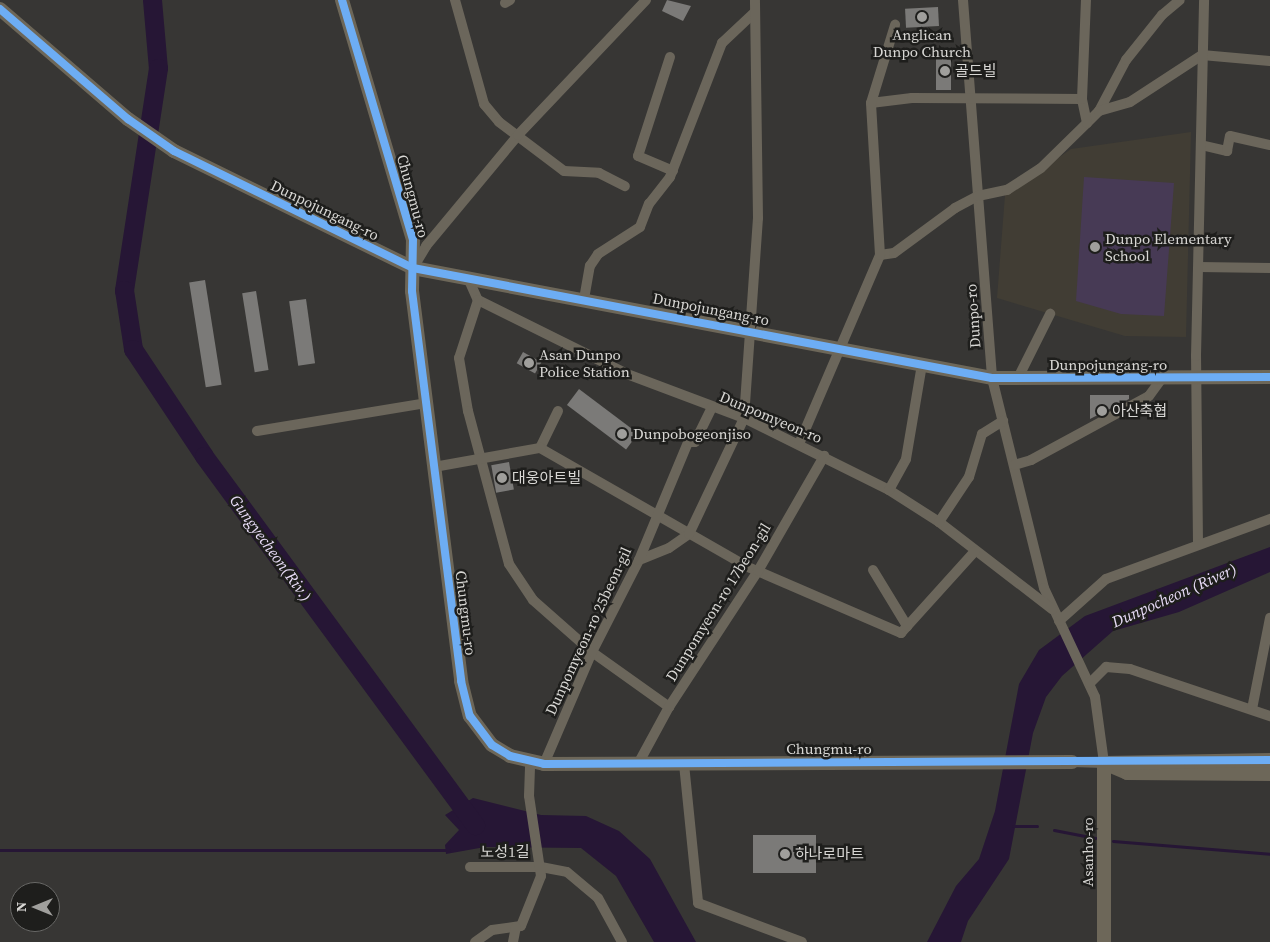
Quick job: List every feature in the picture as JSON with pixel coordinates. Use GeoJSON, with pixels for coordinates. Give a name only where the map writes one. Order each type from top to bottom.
{"type":"FeatureCollection","features":[{"type":"Feature","properties":{"kind":"street","name":"Chungmu-ro"},"geometry":{"type":"LineString","coordinates":[[342,0],[413,239],[412,291],[461,681],[470,716],[492,745],[537,763],[1072,762]]}},
{"type":"Feature","properties":{"kind":"street"},"geometry":{"type":"LineString","coordinates":[[455,0],[484,104],[518,135],[564,171],[599,173],[625,186]]}},
{"type":"Feature","properties":{"kind":"street"},"geometry":{"type":"LineString","coordinates":[[413,268],[426,246],[518,135],[646,0]]}},
{"type":"Feature","properties":{"kind":"street"},"geometry":{"type":"LineString","coordinates":[[640,560],[669,548],[689,534],[744,418],[752,330],[758,218],[755,0]]}},
{"type":"Feature","properties":{"kind":"street","name":"Dunpo-ro"},"geometry":{"type":"LineString","coordinates":[[963,0],[992,378],[1052,609],[1088,679],[1104,763]]}},
{"type":"Feature","properties":{"kind":"street"},"geometry":{"type":"LineString","coordinates":[[1086,0],[1082,99],[1087,123]]}},
{"type":"Feature","properties":{"kind":"street"},"geometry":{"type":"LineString","coordinates":[[880,255],[894,253],[978,196],[1007,190],[1041,168],[1099,111],[1126,60],[1162,15],[1180,0]]}},
{"type":"Feature","properties":{"kind":"street"},"geometry":{"type":"LineString","coordinates":[[1198,544],[1197,379],[1204,0]]}},
{"type":"Feature","properties":{"kind":"street","name":"Dunpojungang-ro"},"geometry":{"type":"LineString","coordinates":[[0,9],[128,119],[174,151],[413,268],[752,330],[992,378],[1197,379],[1270,377]]}},
{"type":"Feature","properties":{"kind":"street"},"geometry":{"type":"LineString","coordinates":[[584,299],[590,266],[598,254],[640,227],[649,204],[673,171],[717,52],[755,12]]}},
{"type":"Feature","properties":{"kind":"street"},"geometry":{"type":"LineString","coordinates":[[799,444],[842,348],[880,255],[871,103],[895,25]]}},
{"type":"Feature","properties":{"kind":"street"},"geometry":{"type":"LineString","coordinates":[[1099,111],[1130,102],[1202,55],[1270,60]]}},
{"type":"Feature","properties":{"kind":"street"},"geometry":{"type":"LineString","coordinates":[[670,56],[638,156],[673,171]]}},
{"type":"Feature","properties":{"kind":"street"},"geometry":{"type":"LineString","coordinates":[[871,103],[912,98],[971,101],[1082,99]]}},
{"type":"Feature","properties":{"kind":"street"},"geometry":{"type":"LineString","coordinates":[[1201,146],[1227,151],[1230,136],[1270,145]]}},
{"type":"Feature","properties":{"kind":"street"},"geometry":{"type":"LineString","coordinates":[[1199,267],[1270,268]]}},
{"type":"Feature","properties":{"kind":"street"},"geometry":{"type":"LineString","coordinates":[[468,278],[478,300],[459,358],[468,411],[483,458],[509,564],[533,600],[592,652],[669,707]]}},
{"type":"Feature","properties":{"kind":"street","name":"Dunpomyeon-ro"},"geometry":{"type":"LineString","coordinates":[[478,300],[628,374],[744,418],[824,456],[889,490],[939,522],[1052,609]]}},
{"type":"Feature","properties":{"kind":"street"},"geometry":{"type":"LineString","coordinates":[[1018,378],[1050,314]]}},
{"type":"Feature","properties":{"kind":"street"},"geometry":{"type":"LineString","coordinates":[[889,490],[906,460],[922,364]]}},
{"type":"Feature","properties":{"kind":"street"},"geometry":{"type":"LineString","coordinates":[[1014,465],[1031,460],[1149,396],[1162,378]]}},
{"type":"Feature","properties":{"kind":"street"},"geometry":{"type":"LineString","coordinates":[[257,430],[426,403]]}},
{"type":"Feature","properties":{"kind":"street","name":"Dunpomyeon-ro 25beon-gil"},"geometry":{"type":"LineString","coordinates":[[537,763],[640,560],[654,514],[688,442],[694,442],[712,407]]}},
{"type":"Feature","properties":{"kind":"street"},"geometry":{"type":"LineString","coordinates":[[540,448],[558,411]]}},
{"type":"Feature","properties":{"kind":"street"},"geometry":{"type":"LineString","coordinates":[[939,522],[969,477],[982,434],[1003,421]]}},
{"type":"Feature","properties":{"kind":"street"},"geometry":{"type":"LineString","coordinates":[[434,467],[540,448],[689,534],[758,571],[901,633],[975,551]]}},
{"type":"Feature","properties":{"kind":"street","name":"Dunpomyeon-ro 17beon-gil"},"geometry":{"type":"LineString","coordinates":[[638,764],[669,707],[758,571],[824,456]]}},
{"type":"Feature","properties":{"kind":"street"},"geometry":{"type":"LineString","coordinates":[[1060,623],[1106,579],[1168,560],[1198,544],[1270,519]]}},
{"type":"Feature","properties":{"kind":"street"},"geometry":{"type":"LineString","coordinates":[[873,570],[907,626]]}},
{"type":"Feature","properties":{"kind":"street"},"geometry":{"type":"LineString","coordinates":[[1252,709],[1270,618]]}},
{"type":"Feature","properties":{"kind":"street"},"geometry":{"type":"LineString","coordinates":[[1088,679],[1106,667],[1130,669],[1270,716]]}},
{"type":"Feature","properties":{"kind":"street"},"geometry":{"type":"LineString","coordinates":[[1072,762],[1270,760]]}},
{"type":"Feature","properties":{"kind":"street"},"geometry":{"type":"LineString","coordinates":[[537,763],[529,796],[541,862]]}},
{"type":"Feature","properties":{"kind":"street"},"geometry":{"type":"LineString","coordinates":[[1104,763],[1127,773],[1270,774]]}},
{"type":"Feature","properties":{"kind":"street","name":"Asanho-ro"},"geometry":{"type":"LineString","coordinates":[[1104,763],[1104,942]]}},
{"type":"Feature","properties":{"kind":"street"},"geometry":{"type":"LineString","coordinates":[[684,764],[698,903],[802,942]]}},
{"type":"Feature","properties":{"kind":"street","name":"노성1길"},"geometry":{"type":"LineString","coordinates":[[470,867],[541,862],[567,872],[598,898],[622,942]]}},
{"type":"Feature","properties":{"kind":"street","name":"노성1길"},"geometry":{"type":"LineString","coordinates":[[513,942],[516,927],[521,926],[541,862]]}},
{"type":"Feature","properties":{"kind":"street"},"geometry":{"type":"LineString","coordinates":[[474,942],[492,930],[516,927]]}},
{"type":"Feature","properties":{"kind":"shaded area","name":"Dunpo Elementary School"},"geometry":{"type":"Polygon","coordinates":[[[1191,132],[1186,337],[1125,336],[997,298],[1005,195],[1071,149],[1191,132]]]}},
{"type":"Feature","properties":{"kind":"shaded area"},"geometry":{"type":"Polygon","coordinates":[[[1084,177],[1174,183],[1164,316],[1121,314],[1076,301],[1084,177]]]}},
{"type":"Feature","properties":{"kind":"water","name":"Dunpocheon (River)"},"geometry":{"type":"Polygon","coordinates":[[[1270,547],[1270,572],[1179,612],[1113,631],[1062,676],[1046,697],[1033,733],[1009,859],[968,921],[961,942],[927,942],[956,886],[979,859],[995,811],[1019,684],[1039,650],[1085,616],[1270,547]]]}},
{"type":"Feature","properties":{"kind":"water"},"geometry":{"type":"Polygon","coordinates":[[[473,798],[541,815],[586,816],[619,831],[650,859],[696,942],[654,942],[616,876],[581,848],[485,847],[446,854],[445,845],[459,830],[445,815],[473,798]]]}},
{"type":"Feature","properties":{"kind":"building"},"geometry":{"type":"Polygon","coordinates":[[[667,0],[691,6],[683,21],[662,11],[667,0]]]}},
{"type":"Feature","properties":{"kind":"building","name":"Anglican Dunpo Church"},"geometry":{"type":"Polygon","coordinates":[[[938,7],[939,26],[906,28],[905,9],[938,7]]]}},
{"type":"Feature","properties":{"kind":"building","name":"골드빌"},"geometry":{"type":"Polygon","coordinates":[[[936,53],[951,53],[951,90],[936,90],[936,53]]]}},
{"type":"Feature","properties":{"kind":"building"},"geometry":{"type":"Polygon","coordinates":[[[205,280],[222,385],[206,387],[189,283],[205,280]]]}},
{"type":"Feature","properties":{"kind":"building"},"geometry":{"type":"Polygon","coordinates":[[[256,291],[269,370],[255,372],[242,293],[256,291]]]}},
{"type":"Feature","properties":{"kind":"building"},"geometry":{"type":"Polygon","coordinates":[[[306,299],[315,363],[298,366],[289,301],[306,299]]]}},
{"type":"Feature","properties":{"kind":"building","name":"Asan Dunpo Police Station"},"geometry":{"type":"Polygon","coordinates":[[[523,352],[541,362],[535,374],[517,363],[523,352]]]}},
{"type":"Feature","properties":{"kind":"building"},"geometry":{"type":"Polygon","coordinates":[[[579,389],[638,434],[626,450],[567,405],[579,389]]]}},
{"type":"Feature","properties":{"kind":"building","name":"아산축협"},"geometry":{"type":"Polygon","coordinates":[[[1090,395],[1129,395],[1129,399],[1090,419],[1090,395]]]}},
{"type":"Feature","properties":{"kind":"building","name":"대웅아트빌"},"geometry":{"type":"Polygon","coordinates":[[[509,462],[514,490],[496,493],[491,465],[509,462]]]}},
{"type":"Feature","properties":{"kind":"building","name":"하나로마트"},"geometry":{"type":"Polygon","coordinates":[[[753,835],[816,835],[816,873],[753,873],[753,835]]]}},
{"type":"Feature","properties":{"kind":"waterway","name":"Gungyecheon(Riv.)"},"geometry":{"type":"LineString","coordinates":[[152,0],[158,68],[124,290],[133,349],[204,456],[475,825]]}},
{"type":"Feature","properties":{"kind":"waterway"},"geometry":{"type":"LineString","coordinates":[[1013,826],[1037,826]]}},
{"type":"Feature","properties":{"kind":"waterway"},"geometry":{"type":"LineString","coordinates":[[1054,830],[1095,838]]}},
{"type":"Feature","properties":{"kind":"waterway"},"geometry":{"type":"LineString","coordinates":[[1113,841],[1270,854]]}},
{"type":"Feature","properties":{"kind":"waterway"},"geometry":{"type":"LineString","coordinates":[[0,850],[449,850]]}},
{"type":"Feature","properties":{"kind":"cycle path"},"geometry":{"type":"LineString","coordinates":[[342,0],[413,239],[412,291],[461,681],[470,716],[492,745],[510,756],[544,764],[1270,760]]}},
{"type":"Feature","properties":{"kind":"cycle path"},"geometry":{"type":"LineString","coordinates":[[0,9],[128,119],[174,151],[413,268],[992,378],[1270,377]]}},
{"type":"Feature","properties":{"kind":"place","name":"Anglican Dunpo Church"},"geometry":{"type":"Point","coordinates":[922,17]}},
{"type":"Feature","properties":{"kind":"place","name":"골드빌"},"geometry":{"type":"Point","coordinates":[945,71]}},
{"type":"Feature","properties":{"kind":"place","name":"Dunpo Elementary School"},"geometry":{"type":"Point","coordinates":[1095,247]}},
{"type":"Feature","properties":{"kind":"place","name":"Asan Dunpo Police Station"},"geometry":{"type":"Point","coordinates":[529,363]}},
{"type":"Feature","properties":{"kind":"place","name":"아산축협"},"geometry":{"type":"Point","coordinates":[1102,411]}},
{"type":"Feature","properties":{"kind":"place","name":"Dunpobogeonjiso"},"geometry":{"type":"Point","coordinates":[622,434]}},
{"type":"Feature","properties":{"kind":"place","name":"대웅아트빌"},"geometry":{"type":"Point","coordinates":[502,478]}},
{"type":"Feature","properties":{"kind":"place","name":"하나로마트"},"geometry":{"type":"Point","coordinates":[785,854]}}]}
